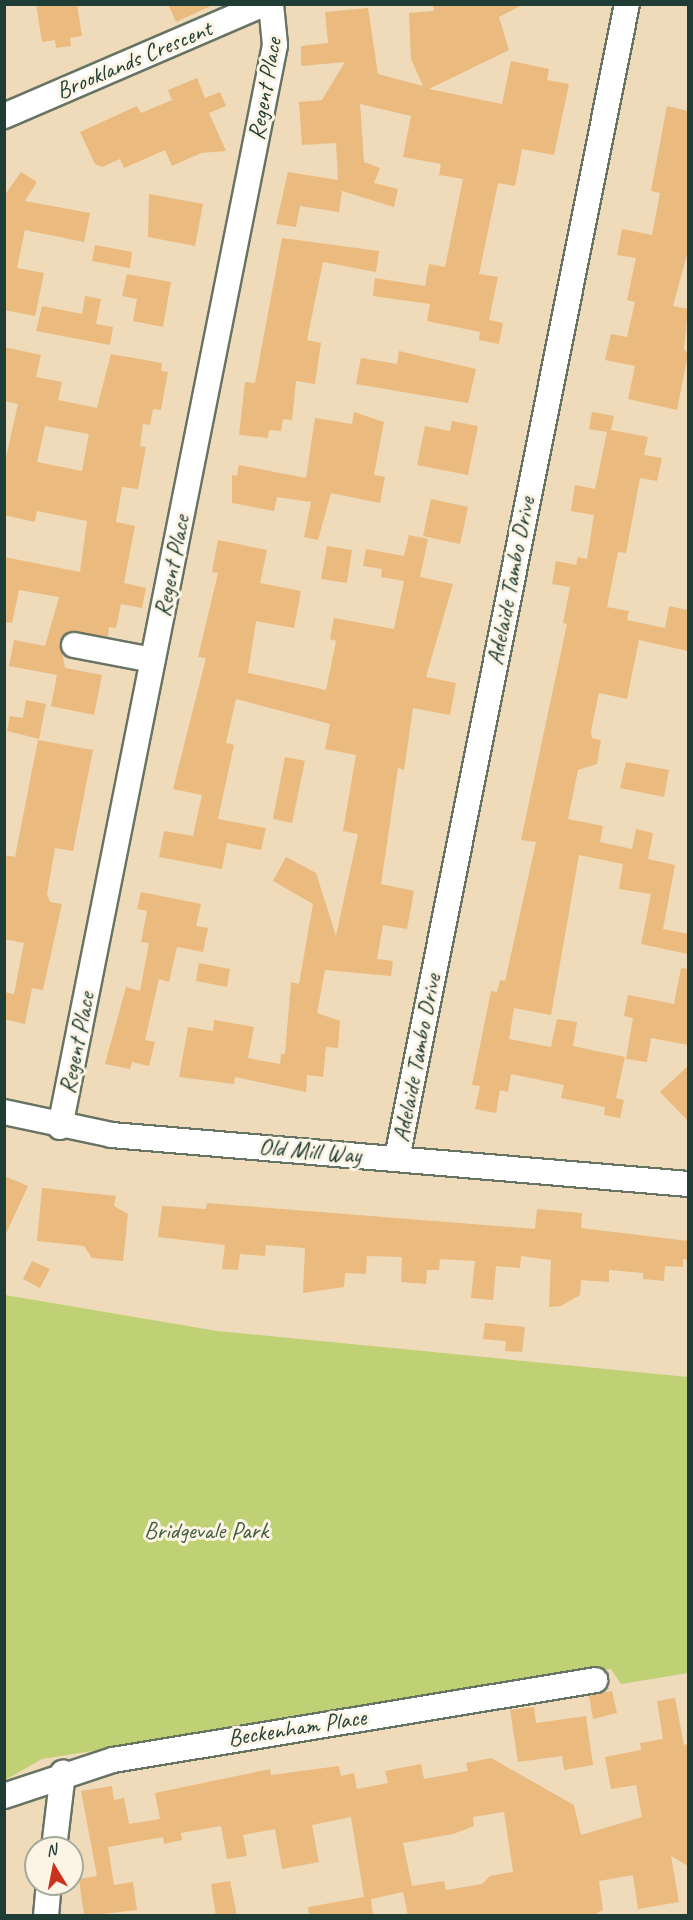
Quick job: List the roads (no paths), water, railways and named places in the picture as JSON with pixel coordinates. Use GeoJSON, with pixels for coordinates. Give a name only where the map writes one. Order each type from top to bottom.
{"type":"FeatureCollection","features":[{"type":"Feature","properties":{"kind":"street","name":"Brooklands Crescent"},"geometry":{"type":"LineString","coordinates":[[4,116],[264,4]]}},
{"type":"Feature","properties":{"kind":"street","name":"Regent Place"},"geometry":{"type":"LineString","coordinates":[[60,1127],[275,45],[271,4]]}},
{"type":"Feature","properties":{"kind":"street","name":"Adelaide Tambo Drive"},"geometry":{"type":"LineString","coordinates":[[397,1158],[627,4]]}},
{"type":"Feature","properties":{"kind":"street"},"geometry":{"type":"LineString","coordinates":[[74,645],[153,660]]}},
{"type":"Feature","properties":{"kind":"street","name":"Old Mill Way"},"geometry":{"type":"LineString","coordinates":[[4,1112],[60,1127],[688,1184]]}},
{"type":"Feature","properties":{"kind":"street","name":"Beckenham Place"},"geometry":{"type":"LineString","coordinates":[[4,1796],[63,1773],[216,1742],[595,1680]]}},
{"type":"Feature","properties":{"kind":"street"},"geometry":{"type":"LineString","coordinates":[[55,1836],[63,1773]]}},
{"type":"Feature","properties":{"kind":"street"},"geometry":{"type":"LineString","coordinates":[[46,1916],[48,1896]]}},
{"type":"Feature","properties":{"kind":"park label","name":"Bridgevale Park"},"geometry":{"type":"Point","coordinates":[206,1531]}}]}
